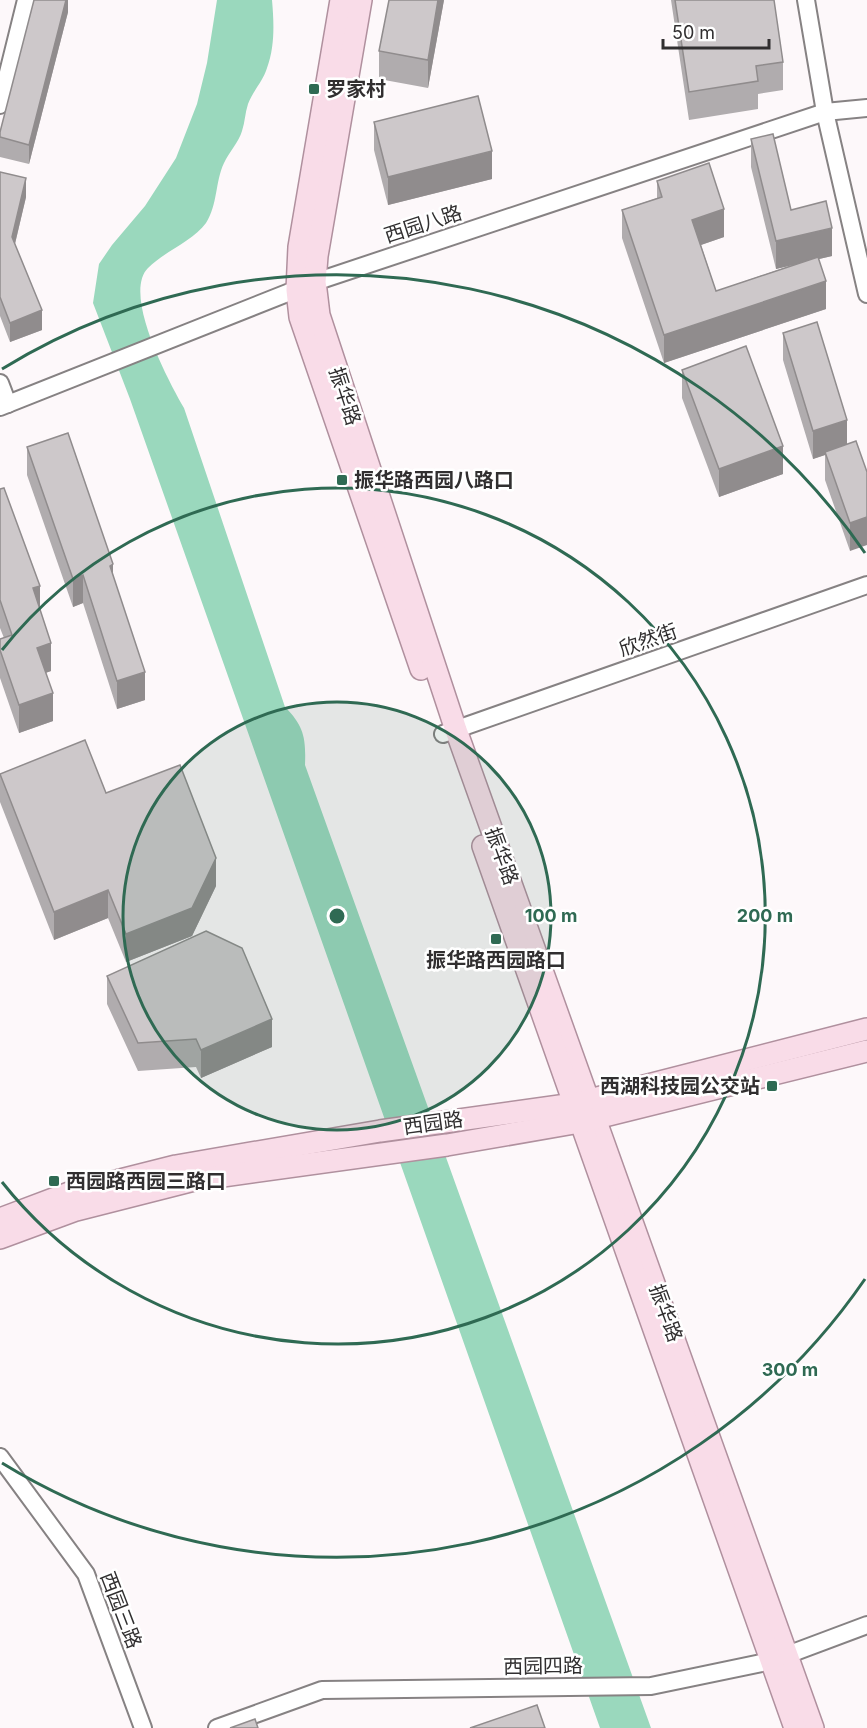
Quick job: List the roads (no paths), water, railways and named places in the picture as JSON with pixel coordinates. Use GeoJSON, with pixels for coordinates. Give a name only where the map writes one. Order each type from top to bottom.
{"type":"FeatureCollection","features":[{"type":"Feature","properties":{"kind":"main road","name":"振华路"},"geometry":{"type":"LineString","coordinates":[[341,0],[299,247],[306,286],[319,315],[450,732],[779,1658],[813,1728]]}},
{"type":"Feature","properties":{"kind":"main road","name":"振华路"},"geometry":{"type":"LineString","coordinates":[[306,286],[316,256],[361,0]]}},
{"type":"Feature","properties":{"kind":"main road","name":"西园路"},"geometry":{"type":"LineString","coordinates":[[0,1219],[69,1193],[176,1166],[442,1122],[585,1111],[867,1029]]}},
{"type":"Feature","properties":{"kind":"main road","name":"西园路"},"geometry":{"type":"LineString","coordinates":[[0,1238],[76,1210],[194,1180],[447,1145],[585,1111],[867,1051]]}},
{"type":"Feature","properties":{"kind":"main road","name":"振华路"},"geometry":{"type":"LineString","coordinates":[[779,1658],[795,1728]]}},
{"type":"Feature","properties":{"kind":"street"},"geometry":{"type":"LineString","coordinates":[[0,105],[26,0]]}},
{"type":"Feature","properties":{"kind":"street"},"geometry":{"type":"LineString","coordinates":[[806,0],[825,112],[867,294]]}},
{"type":"Feature","properties":{"kind":"street","name":"西园八路"},"geometry":{"type":"LineString","coordinates":[[4,406],[306,286],[825,112],[867,108]]}},
{"type":"Feature","properties":{"kind":"street"},"geometry":{"type":"LineString","coordinates":[[0,383],[4,406]]}},
{"type":"Feature","properties":{"kind":"street","name":"欣然街"},"geometry":{"type":"LineString","coordinates":[[450,732],[867,585]]}},
{"type":"Feature","properties":{"kind":"street","name":"西园三路"},"geometry":{"type":"LineString","coordinates":[[0,1457],[86,1574],[143,1728]]}},
{"type":"Feature","properties":{"kind":"street","name":"西园四路"},"geometry":{"type":"LineString","coordinates":[[217,1728],[322,1690],[651,1686],[779,1658],[867,1625]]}},
{"type":"Feature","properties":{"kind":"place","name":"罗家村"},"geometry":{"type":"Point","coordinates":[314,89]}},
{"type":"Feature","properties":{"kind":"place","name":"振华路西园八路口"},"geometry":{"type":"Point","coordinates":[342,480]}},
{"type":"Feature","properties":{"kind":"place","name":"振华路西园路口"},"geometry":{"type":"Point","coordinates":[496,939]}},
{"type":"Feature","properties":{"kind":"place","name":"西湖科技园公交站"},"geometry":{"type":"Point","coordinates":[772,1086]}},
{"type":"Feature","properties":{"kind":"place","name":"西园路西园三路口"},"geometry":{"type":"Point","coordinates":[54,1181]}}]}
